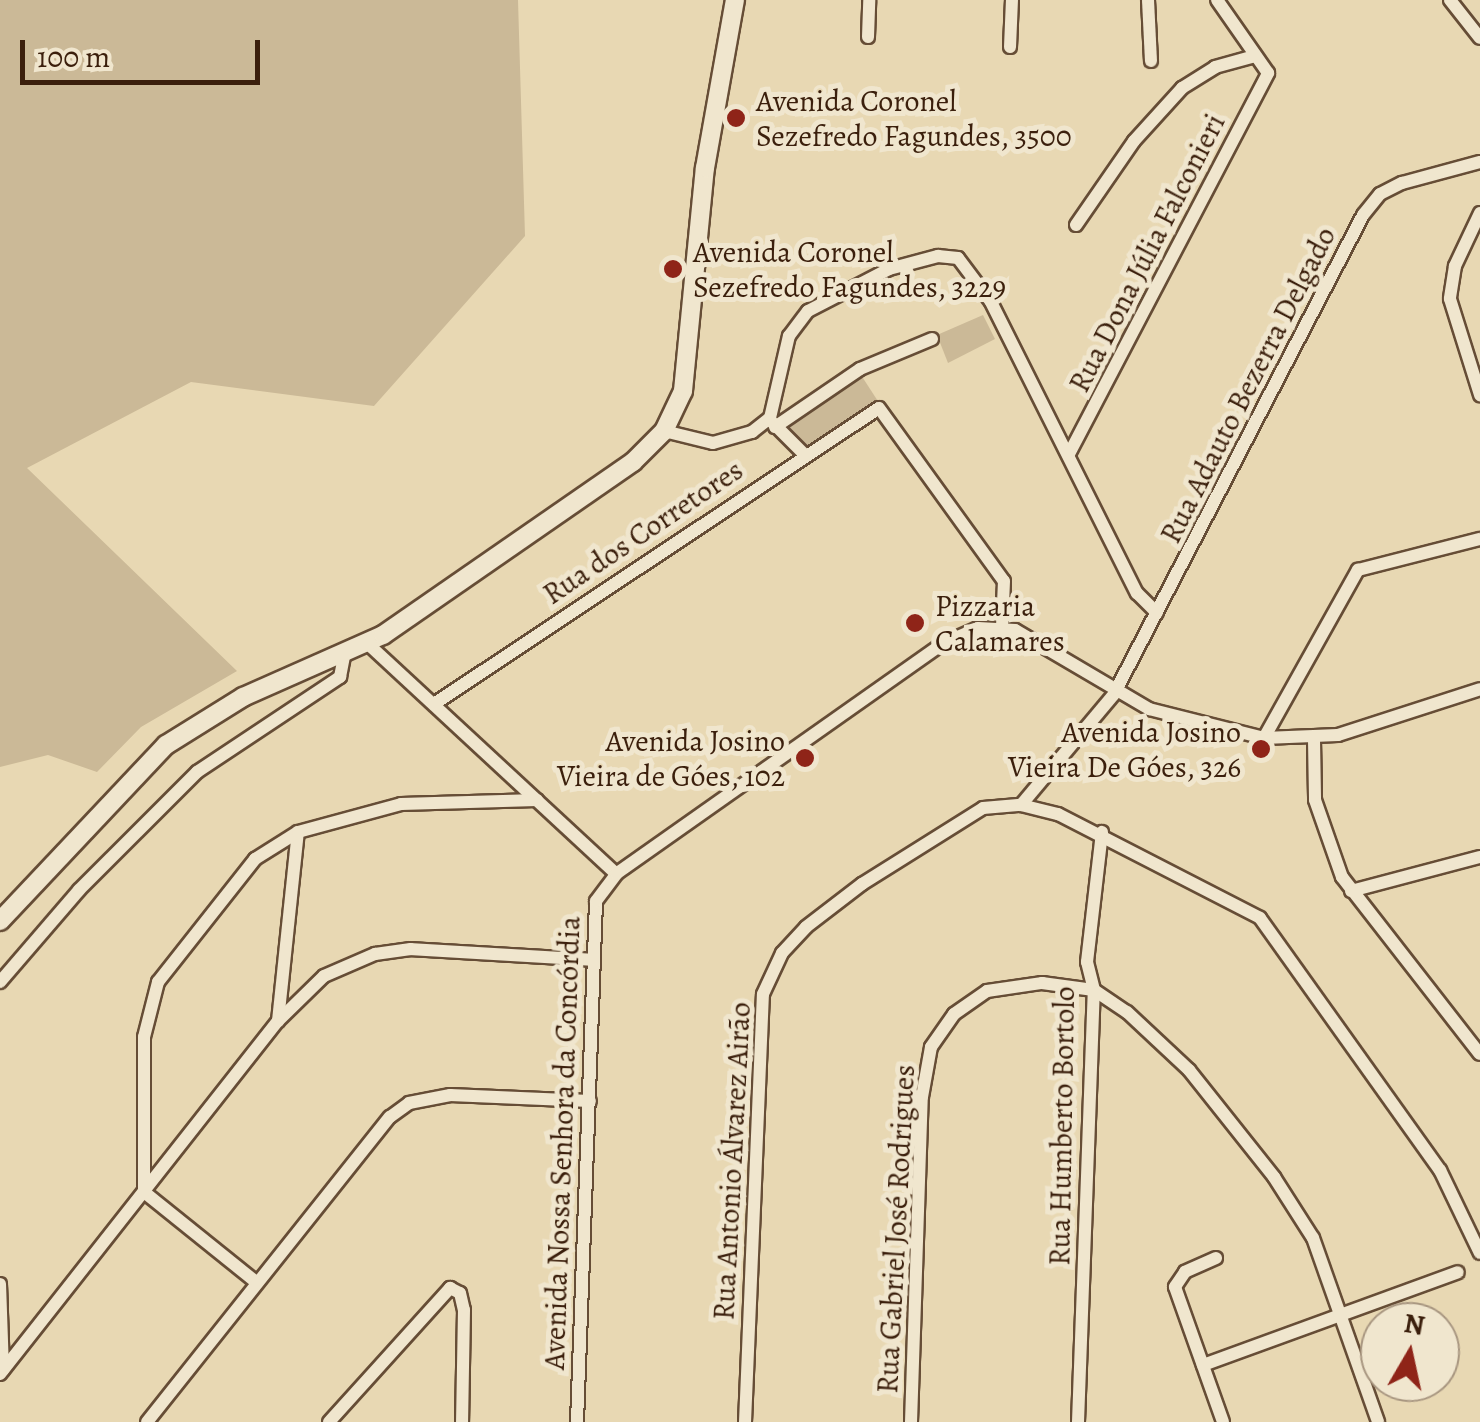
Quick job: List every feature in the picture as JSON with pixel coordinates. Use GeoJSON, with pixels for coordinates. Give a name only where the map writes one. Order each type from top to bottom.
{"type":"FeatureCollection","features":[{"type":"Feature","properties":{"kind":"main road"},"geometry":{"type":"LineString","coordinates":[[0,921],[166,745],[243,697],[368,644],[633,462],[664,431],[683,391],[705,168],[735,0]]}},
{"type":"Feature","properties":{"kind":"street"},"geometry":{"type":"LineString","coordinates":[[868,37],[870,0]]}},
{"type":"Feature","properties":{"kind":"street"},"geometry":{"type":"LineString","coordinates":[[1010,47],[1012,0]]}},
{"type":"Feature","properties":{"kind":"street"},"geometry":{"type":"LineString","coordinates":[[1148,0],[1150,61]]}},
{"type":"Feature","properties":{"kind":"street"},"geometry":{"type":"LineString","coordinates":[[1076,225],[1116,164],[1182,88],[1215,68],[1254,56],[1217,0]]}},
{"type":"Feature","properties":{"kind":"street"},"geometry":{"type":"LineString","coordinates":[[1450,0],[1480,38]]}},
{"type":"Feature","properties":{"kind":"street","name":"Rua Dona Júlia Falconieri"},"geometry":{"type":"LineString","coordinates":[[1069,454],[1268,73],[1254,56]]}},
{"type":"Feature","properties":{"kind":"street","name":"Rua Adauto Bezerra Delgado"},"geometry":{"type":"LineString","coordinates":[[1021,805],[1114,694],[1373,201],[1431,172],[1480,162]]}},
{"type":"Feature","properties":{"kind":"street"},"geometry":{"type":"LineString","coordinates":[[1480,213],[1450,282],[1480,395]]}},
{"type":"Feature","properties":{"kind":"street"},"geometry":{"type":"LineString","coordinates":[[772,423],[789,336],[800,318],[889,270],[949,256],[976,277],[1137,593],[1157,613]]}},
{"type":"Feature","properties":{"kind":"street"},"geometry":{"type":"LineString","coordinates":[[664,431],[698,443],[728,441],[772,423],[860,369],[932,339]]}},
{"type":"Feature","properties":{"kind":"street","name":"Rua dos Corretores"},"geometry":{"type":"LineString","coordinates":[[434,704],[805,455],[883,410],[1004,580],[1002,626]]}},
{"type":"Feature","properties":{"kind":"street"},"geometry":{"type":"LineString","coordinates":[[772,423],[805,455]]}},
{"type":"Feature","properties":{"kind":"street"},"geometry":{"type":"LineString","coordinates":[[1264,738],[1358,570],[1480,539]]}},
{"type":"Feature","properties":{"kind":"street"},"geometry":{"type":"LineString","coordinates":[[368,644],[616,874],[942,644],[967,631],[1002,626],[1114,694],[1178,718],[1264,738],[1314,740],[1480,689]]}},
{"type":"Feature","properties":{"kind":"street"},"geometry":{"type":"LineString","coordinates":[[0,982],[78,890],[198,772],[340,677],[344,656]]}},
{"type":"Feature","properties":{"kind":"street"},"geometry":{"type":"LineString","coordinates":[[1314,740],[1315,800],[1324,842],[1351,892],[1480,1054]]}},
{"type":"Feature","properties":{"kind":"street"},"geometry":{"type":"LineString","coordinates":[[144,1192],[143,1074],[151,998],[255,859],[298,832],[402,804],[537,800]]}},
{"type":"Feature","properties":{"kind":"street"},"geometry":{"type":"LineString","coordinates":[[1021,805],[1102,832],[1260,918],[1440,1170],[1480,1252]]}},
{"type":"Feature","properties":{"kind":"street","name":"Rua Antonio Álvarez Airão"},"geometry":{"type":"LineString","coordinates":[[745,1422],[759,1011],[772,973],[792,939],[862,884],[983,808],[1021,805]]}},
{"type":"Feature","properties":{"kind":"street"},"geometry":{"type":"LineString","coordinates":[[278,1021],[298,832]]}},
{"type":"Feature","properties":{"kind":"street","name":"Rua Humberto Bortolo"},"geometry":{"type":"LineString","coordinates":[[1078,1422],[1094,990],[1087,962],[1102,832]]}},
{"type":"Feature","properties":{"kind":"street"},"geometry":{"type":"LineString","coordinates":[[1351,892],[1480,857]]}},
{"type":"Feature","properties":{"kind":"street","name":"Avenida Nossa Senhora da Concórdia"},"geometry":{"type":"LineString","coordinates":[[577,1422],[596,900],[616,874]]}},
{"type":"Feature","properties":{"kind":"street"},"geometry":{"type":"LineString","coordinates":[[2,1372],[278,1021],[324,976],[375,954],[446,950],[594,960]]}},
{"type":"Feature","properties":{"kind":"street","name":"Rua Gabriel José Rodrigues"},"geometry":{"type":"LineString","coordinates":[[911,1422],[922,1097],[931,1047],[954,1014],[987,992],[1042,982],[1094,990]]}},
{"type":"Feature","properties":{"kind":"street"},"geometry":{"type":"LineString","coordinates":[[1094,990],[1166,1046],[1274,1177],[1313,1238],[1378,1422]]}},
{"type":"Feature","properties":{"kind":"street"},"geometry":{"type":"LineString","coordinates":[[147,1422],[354,1156],[410,1104],[450,1095],[590,1101]]}},
{"type":"Feature","properties":{"kind":"street"},"geometry":{"type":"LineString","coordinates":[[144,1192],[256,1282]]}},
{"type":"Feature","properties":{"kind":"street"},"geometry":{"type":"LineString","coordinates":[[1216,1258],[1185,1272],[1175,1287],[1223,1422]]}},
{"type":"Feature","properties":{"kind":"street"},"geometry":{"type":"LineString","coordinates":[[1203,1365],[1458,1272]]}},
{"type":"Feature","properties":{"kind":"street"},"geometry":{"type":"LineString","coordinates":[[0,1284],[2,1372]]}},
{"type":"Feature","properties":{"kind":"street"},"geometry":{"type":"LineString","coordinates":[[328,1422],[450,1288],[460,1294],[464,1310],[462,1422]]}},
{"type":"Feature","properties":{"kind":"shaded area"},"geometry":{"type":"Polygon","coordinates":[[[0,0],[518,0],[525,236],[374,406],[191,382],[27,468],[237,671],[141,727],[97,772],[48,755],[0,767],[0,0]]]}},
{"type":"Feature","properties":{"kind":"shaded area"},"geometry":{"type":"Polygon","coordinates":[[[983,315],[995,339],[948,363],[937,335],[983,315]]]}},
{"type":"Feature","properties":{"kind":"shaded area"},"geometry":{"type":"Polygon","coordinates":[[[859,372],[879,403],[800,454],[780,423],[859,372]]]}},
{"type":"Feature","properties":{"kind":"place","name":"Avenida Coronel Sezefredo Fagundes, 3500"},"geometry":{"type":"Point","coordinates":[736,118]}},
{"type":"Feature","properties":{"kind":"place","name":"Avenida Coronel Sezefredo Fagundes, 3229"},"geometry":{"type":"Point","coordinates":[673,269]}},
{"type":"Feature","properties":{"kind":"place","name":"Pizzaria Calamares"},"geometry":{"type":"Point","coordinates":[915,623]}},
{"type":"Feature","properties":{"kind":"place","name":"Avenida Josino Vieira De Góes, 326"},"geometry":{"type":"Point","coordinates":[1261,749]}},
{"type":"Feature","properties":{"kind":"place","name":"Avenida Josino Vieira de Góes, 102"},"geometry":{"type":"Point","coordinates":[805,758]}}]}
